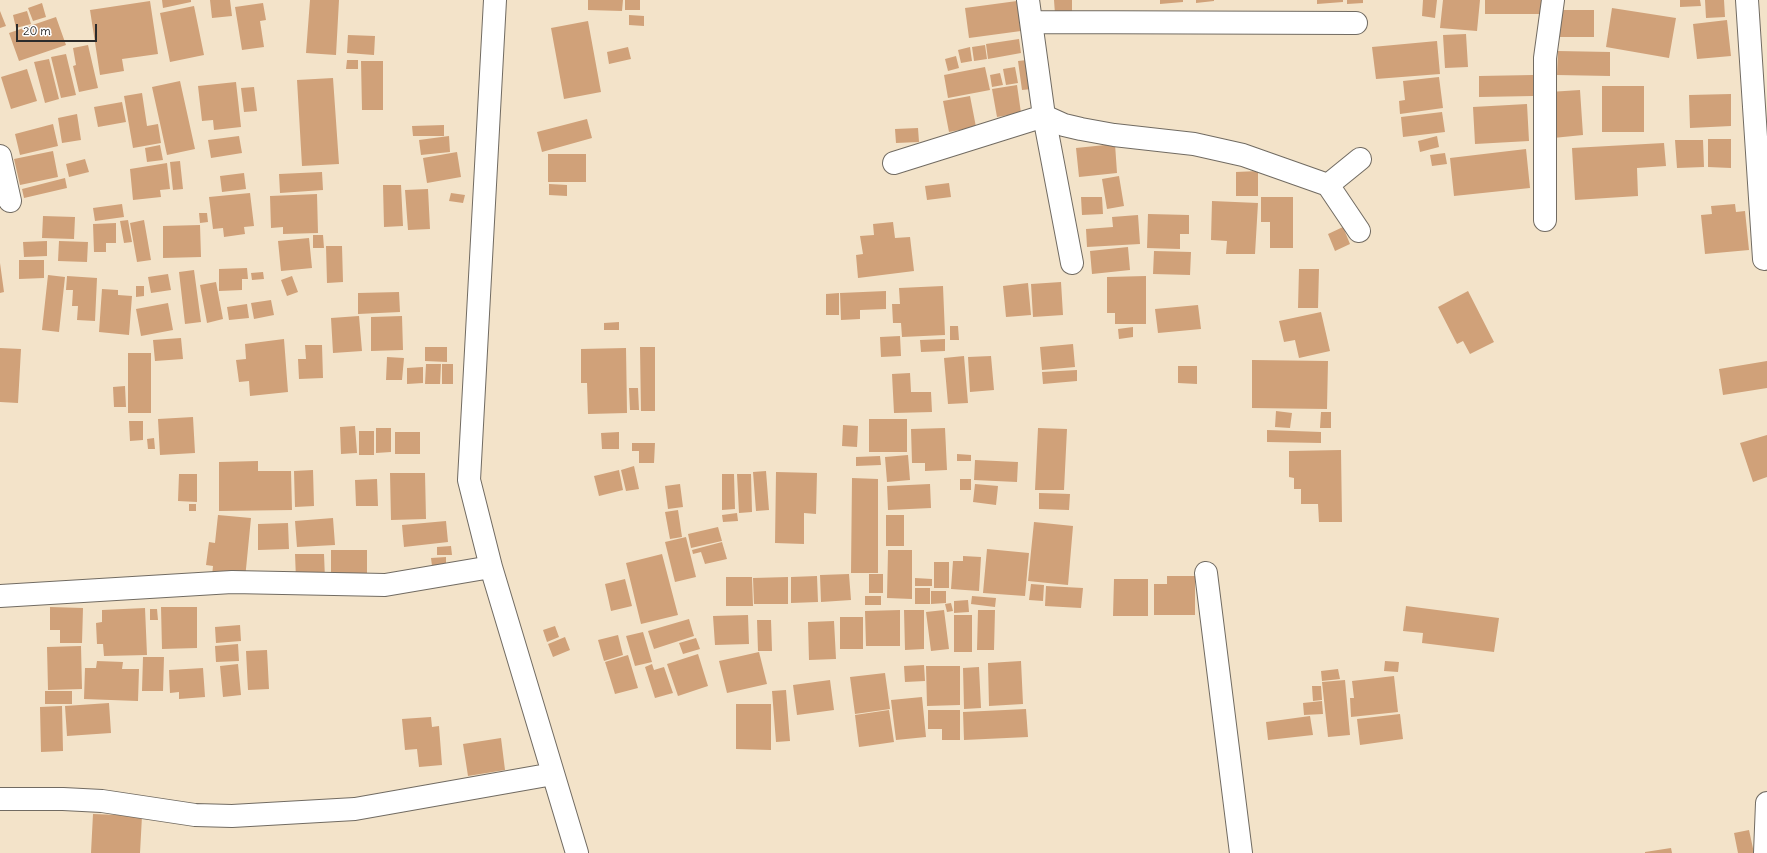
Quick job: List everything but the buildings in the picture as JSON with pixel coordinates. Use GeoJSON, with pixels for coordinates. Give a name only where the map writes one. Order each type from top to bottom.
{"type":"FeatureCollection","features":[{"type":"Feature","properties":{"kind":"street"},"geometry":{"type":"LineString","coordinates":[[495,0],[469,480],[491,568],[577,853]]}},
{"type":"Feature","properties":{"kind":"street"},"geometry":{"type":"LineString","coordinates":[[1028,0],[1044,116],[1072,263]]}},
{"type":"Feature","properties":{"kind":"street"},"geometry":{"type":"LineString","coordinates":[[1545,220],[1545,58],[1553,0]]}},
{"type":"Feature","properties":{"kind":"street"},"geometry":{"type":"LineString","coordinates":[[1746,0],[1764,259]]}},
{"type":"Feature","properties":{"kind":"street"},"geometry":{"type":"LineString","coordinates":[[1031,22],[1356,23]]}},
{"type":"Feature","properties":{"kind":"street"},"geometry":{"type":"LineString","coordinates":[[894,163],[1044,116],[1064,125],[1081,129],[1114,135],[1194,144],[1243,155],[1328,185],[1358,231]]}},
{"type":"Feature","properties":{"kind":"street"},"geometry":{"type":"LineString","coordinates":[[0,156],[10,201]]}},
{"type":"Feature","properties":{"kind":"street"},"geometry":{"type":"LineString","coordinates":[[1328,185],[1360,159]]}},
{"type":"Feature","properties":{"kind":"street"},"geometry":{"type":"LineString","coordinates":[[0,596],[232,582],[385,585],[491,568]]}},
{"type":"Feature","properties":{"kind":"street"},"geometry":{"type":"LineString","coordinates":[[1206,573],[1241,853]]}},
{"type":"Feature","properties":{"kind":"street"},"geometry":{"type":"LineString","coordinates":[[0,799],[62,799],[102,801],[195,815],[232,816],[355,809],[553,774]]}},
{"type":"Feature","properties":{"kind":"street"},"geometry":{"type":"LineString","coordinates":[[1765,853],[1767,803]]}}]}
